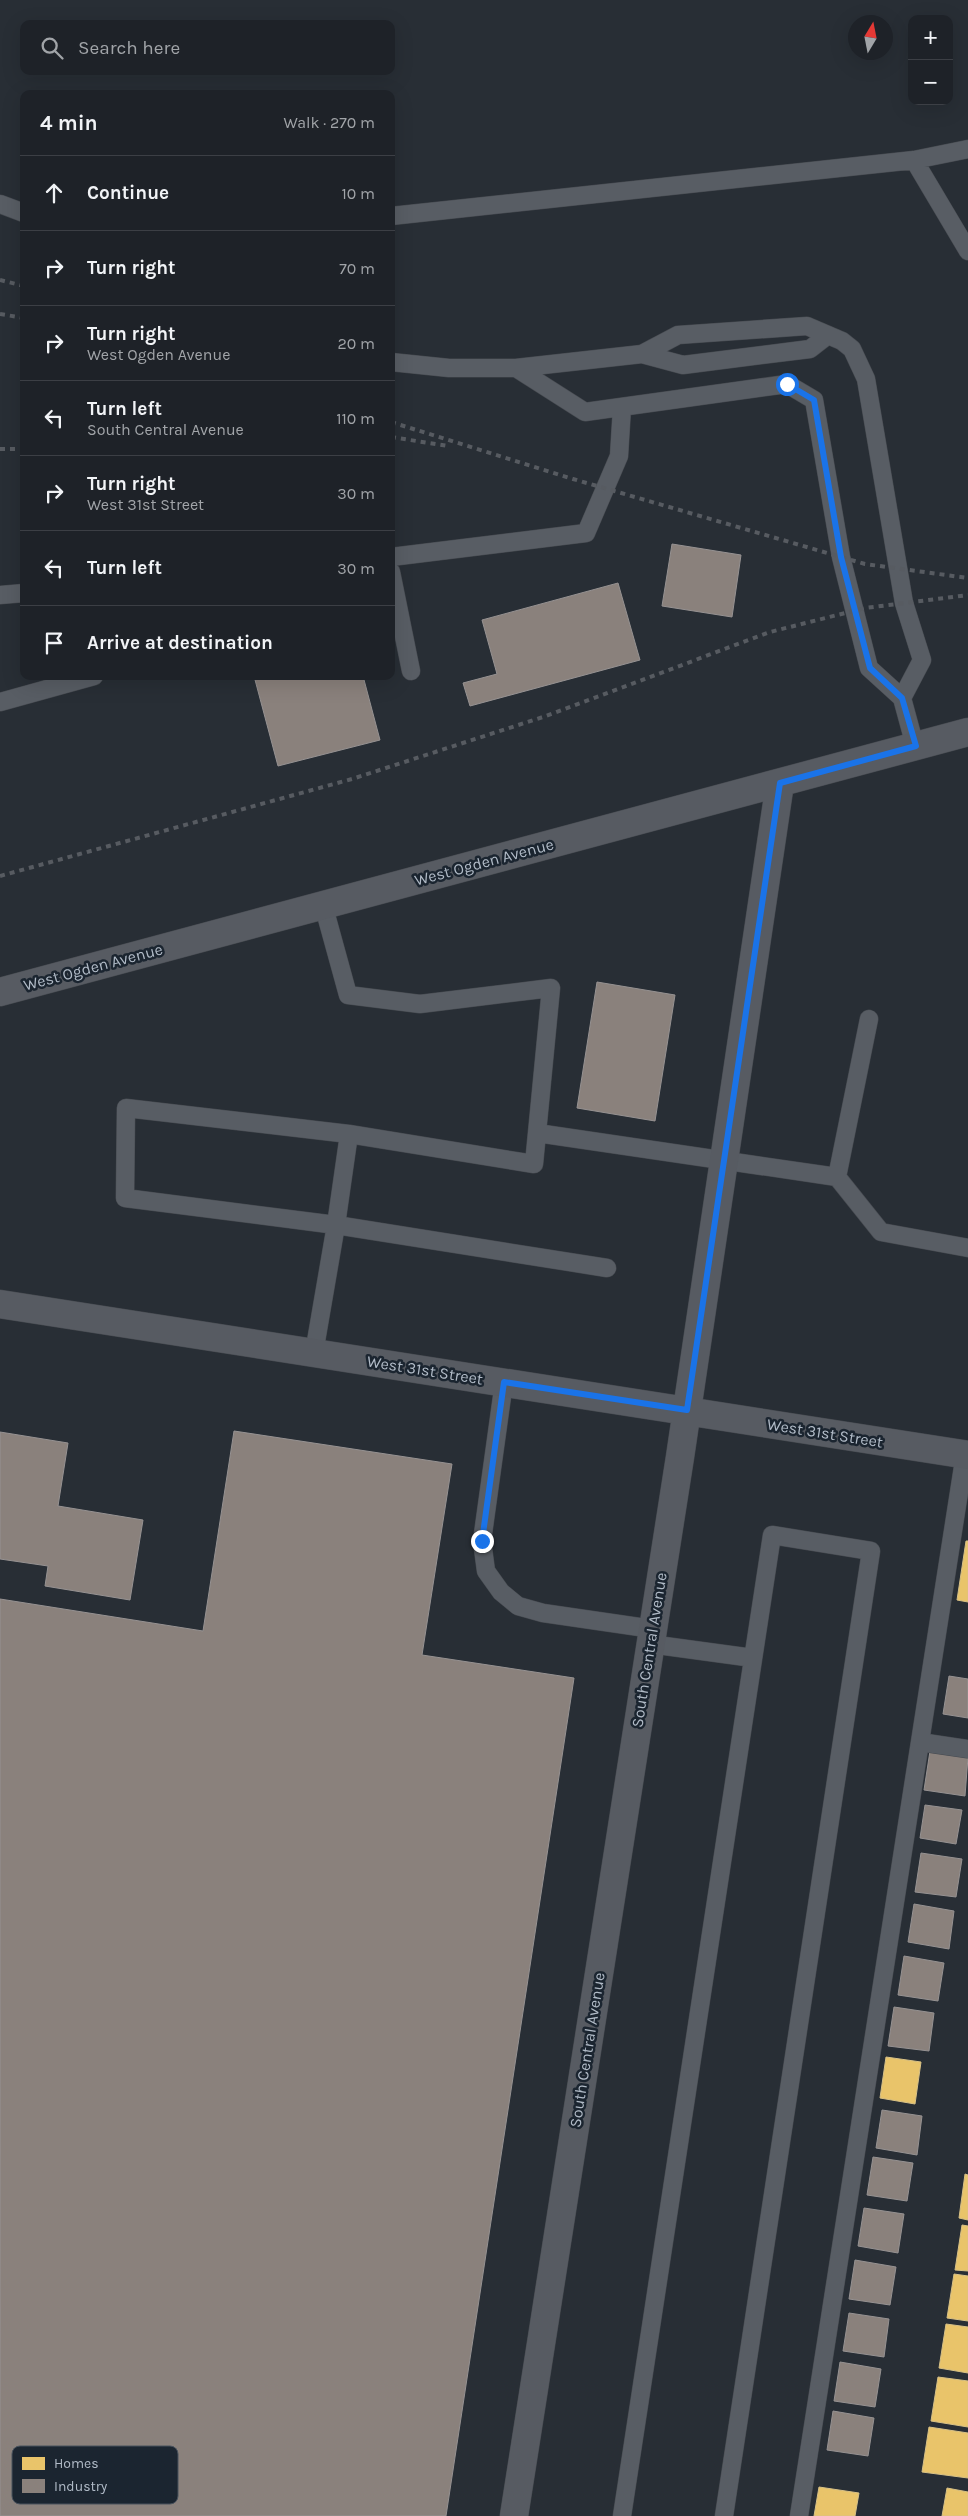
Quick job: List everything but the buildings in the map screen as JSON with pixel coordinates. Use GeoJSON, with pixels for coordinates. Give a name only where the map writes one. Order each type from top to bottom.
{"type":"FeatureCollection","features":[{"type":"Feature","properties":{"kind":"main road","name":"West Ogden Avenue"},"geometry":{"type":"LineString","coordinates":[[0,992],[968,732]]}},
{"type":"Feature","properties":{"kind":"main road","name":"South Central Avenue"},"geometry":{"type":"LineString","coordinates":[[514,2516],[687,1410],[780,783]]}},
{"type":"Feature","properties":{"kind":"main road","name":"West 31st Street"},"geometry":{"type":"LineString","coordinates":[[0,1304],[966,1455]]}},
{"type":"Feature","properties":{"kind":"lane"},"geometry":{"type":"LineString","coordinates":[[395,216],[914,160],[968,150]]}},
{"type":"Feature","properties":{"kind":"lane"},"geometry":{"type":"LineString","coordinates":[[914,160],[968,251]]}},
{"type":"Feature","properties":{"kind":"lane"},"geometry":{"type":"LineString","coordinates":[[0,204],[20,212]]}},
{"type":"Feature","properties":{"kind":"lane"},"geometry":{"type":"LineString","coordinates":[[642,354],[678,335],[807,326],[842,341],[852,349],[866,379],[904,603],[922,660],[902,698]]}},
{"type":"Feature","properties":{"kind":"lane"},"geometry":{"type":"LineString","coordinates":[[395,362],[449,368],[516,368],[642,354],[683,365],[810,348],[828,335]]}},
{"type":"Feature","properties":{"kind":"lane"},"geometry":{"type":"LineString","coordinates":[[516,368],[585,412],[787,384],[814,400],[841,557],[870,668],[902,698],[916,746]]}},
{"type":"Feature","properties":{"kind":"lane"},"geometry":{"type":"LineString","coordinates":[[395,557],[586,533],[619,456],[622,407]]}},
{"type":"Feature","properties":{"kind":"lane"},"geometry":{"type":"LineString","coordinates":[[395,591],[412,671]]}},
{"type":"Feature","properties":{"kind":"lane"},"geometry":{"type":"LineString","coordinates":[[0,595],[20,593]]}},
{"type":"Feature","properties":{"kind":"lane"},"geometry":{"type":"LineString","coordinates":[[0,702],[80,680]]}},
{"type":"Feature","properties":{"kind":"lane"},"geometry":{"type":"LineString","coordinates":[[323,904],[348,995],[420,1004],[551,988],[534,1164],[349,1134],[126,1108],[125,1198],[336,1225],[607,1268]]}},
{"type":"Feature","properties":{"kind":"lane"},"geometry":{"type":"LineString","coordinates":[[837,1176],[869,1019]]}},
{"type":"Feature","properties":{"kind":"lane"},"geometry":{"type":"LineString","coordinates":[[537,1133],[837,1176],[881,1232],[968,1248]]}},
{"type":"Feature","properties":{"kind":"lane"},"geometry":{"type":"LineString","coordinates":[[314,1353],[336,1225],[349,1134]]}},
{"type":"Feature","properties":{"kind":"lane"},"geometry":{"type":"LineString","coordinates":[[504,1382],[482,1541],[486,1571],[501,1592],[518,1606],[753,1658]]}},
{"type":"Feature","properties":{"kind":"lane"},"geometry":{"type":"LineString","coordinates":[[799,2516],[966,1455]]}},
{"type":"Feature","properties":{"kind":"lane"},"geometry":{"type":"LineString","coordinates":[[622,2516],[772,1535],[872,1551],[724,2516]]}},
{"type":"Feature","properties":{"kind":"lane"},"geometry":{"type":"LineString","coordinates":[[920,1742],[968,1749]]}},
{"type":"Feature","properties":{"kind":"railway"},"geometry":{"type":"LineString","coordinates":[[0,280],[20,285]]}},
{"type":"Feature","properties":{"kind":"railway"},"geometry":{"type":"LineString","coordinates":[[0,314],[20,317]]}},
{"type":"Feature","properties":{"kind":"railway"},"geometry":{"type":"LineString","coordinates":[[395,423],[573,479],[865,564],[968,578]]}},
{"type":"Feature","properties":{"kind":"railway"},"geometry":{"type":"LineString","coordinates":[[395,438],[448,446]]}},
{"type":"Feature","properties":{"kind":"railway"},"geometry":{"type":"LineString","coordinates":[[0,449],[20,449]]}},
{"type":"Feature","properties":{"kind":"railway"},"geometry":{"type":"LineString","coordinates":[[0,876],[352,779],[546,716],[770,632],[865,608],[968,595]]}},
{"type":"Feature","properties":{"kind":"route"},"geometry":{"type":"LineString","coordinates":[[482,1541],[504,1382],[687,1410],[780,783],[916,746],[902,698],[870,668],[841,557],[814,400],[787,384]]}}]}
